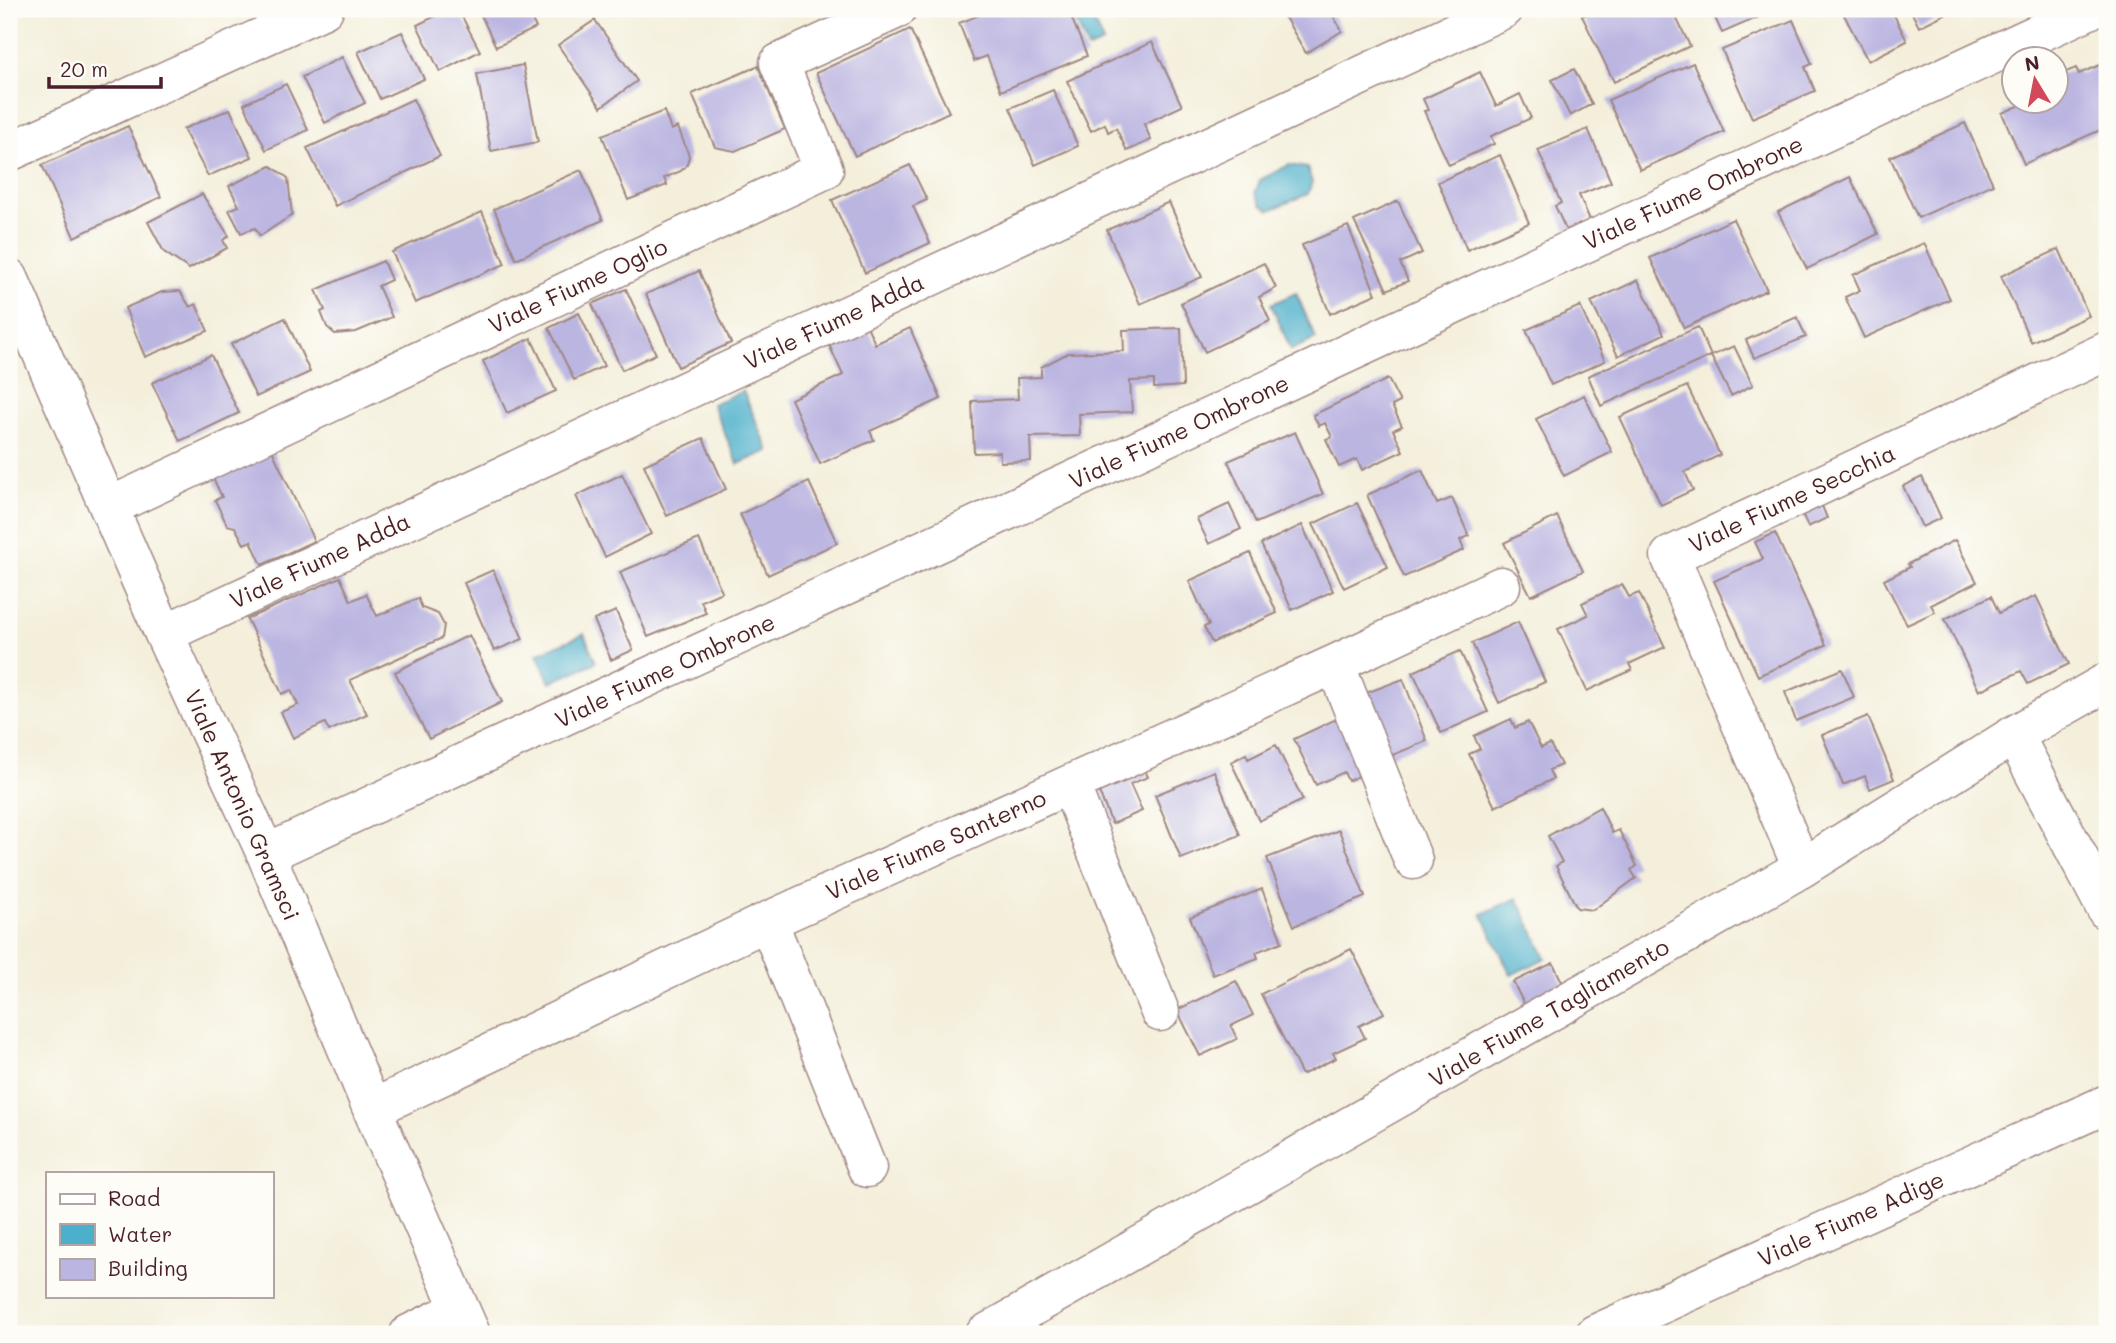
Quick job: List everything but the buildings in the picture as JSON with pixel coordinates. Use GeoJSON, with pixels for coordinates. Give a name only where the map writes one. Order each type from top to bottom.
{"type":"FeatureCollection","features":[{"type":"Feature","properties":{"kind":"street"},"geometry":{"type":"LineString","coordinates":[[9,152],[324,9]]}},
{"type":"Feature","properties":{"kind":"street","name":"Viale Fiume Oglio"},"geometry":{"type":"LineString","coordinates":[[109,508],[824,170],[779,63],[897,9]]}},
{"type":"Feature","properties":{"kind":"street","name":"Viale Fiume Adda"},"geometry":{"type":"LineString","coordinates":[[164,634],[1504,9]]}},
{"type":"Feature","properties":{"kind":"street","name":"Viale Fiume Ombrone"},"geometry":{"type":"LineString","coordinates":[[266,854],[2091,9]]}},
{"type":"Feature","properties":{"kind":"street"},"geometry":{"type":"LineString","coordinates":[[2099,9],[2107,25]]}},
{"type":"Feature","properties":{"kind":"street","name":"Viale Antonio Gramsci"},"geometry":{"type":"LineString","coordinates":[[9,278],[164,634],[266,854],[372,1109],[465,1322]]}},
{"type":"Feature","properties":{"kind":"street","name":"Viale Fiume Secchia"},"geometry":{"type":"LineString","coordinates":[[1802,868],[1670,556],[2107,351]]}},
{"type":"Feature","properties":{"kind":"street","name":"Viale Fiume Santerno"},"geometry":{"type":"LineString","coordinates":[[372,1109],[768,922],[1502,586]]}},
{"type":"Feature","properties":{"kind":"street"},"geometry":{"type":"LineString","coordinates":[[1335,664],[1413,860]]}},
{"type":"Feature","properties":{"kind":"street","name":"Viale Fiume Tagliamento"},"geometry":{"type":"LineString","coordinates":[[985,1334],[1802,868],[2014,735],[2107,682]]}},
{"type":"Feature","properties":{"kind":"street"},"geometry":{"type":"LineString","coordinates":[[2014,735],[2107,911]]}},
{"type":"Feature","properties":{"kind":"street"},"geometry":{"type":"LineString","coordinates":[[1070,784],[1160,1012]]}},
{"type":"Feature","properties":{"kind":"street"},"geometry":{"type":"LineString","coordinates":[[768,922],[867,1168]]}},
{"type":"Feature","properties":{"kind":"street","name":"Viale Fiume Adige"},"geometry":{"type":"LineString","coordinates":[[1595,1334],[2107,1104]]}},
{"type":"Feature","properties":{"kind":"street"},"geometry":{"type":"LineString","coordinates":[[409,1334],[465,1322]]}},
{"type":"Feature","properties":{"kind":"water"},"geometry":{"type":"Polygon","coordinates":[[[1071,9],[1089,9],[1103,43],[1088,49],[1071,9]]]}},
{"type":"Feature","properties":{"kind":"water"},"geometry":{"type":"Polygon","coordinates":[[[1289,165],[1307,168],[1312,182],[1308,194],[1270,210],[1261,204],[1255,193],[1260,180],[1289,165]]]}},
{"type":"Feature","properties":{"kind":"water"},"geometry":{"type":"Polygon","coordinates":[[[1296,293],[1316,339],[1291,350],[1271,304],[1296,293]]]}},
{"type":"Feature","properties":{"kind":"water"},"geometry":{"type":"Polygon","coordinates":[[[743,391],[769,451],[738,464],[712,404],[743,391]]]}},
{"type":"Feature","properties":{"kind":"water"},"geometry":{"type":"Polygon","coordinates":[[[584,634],[596,662],[550,683],[537,654],[584,634]]]}},
{"type":"Feature","properties":{"kind":"water"},"geometry":{"type":"Polygon","coordinates":[[[1517,898],[1546,958],[1511,975],[1482,914],[1517,898]]]}}]}
